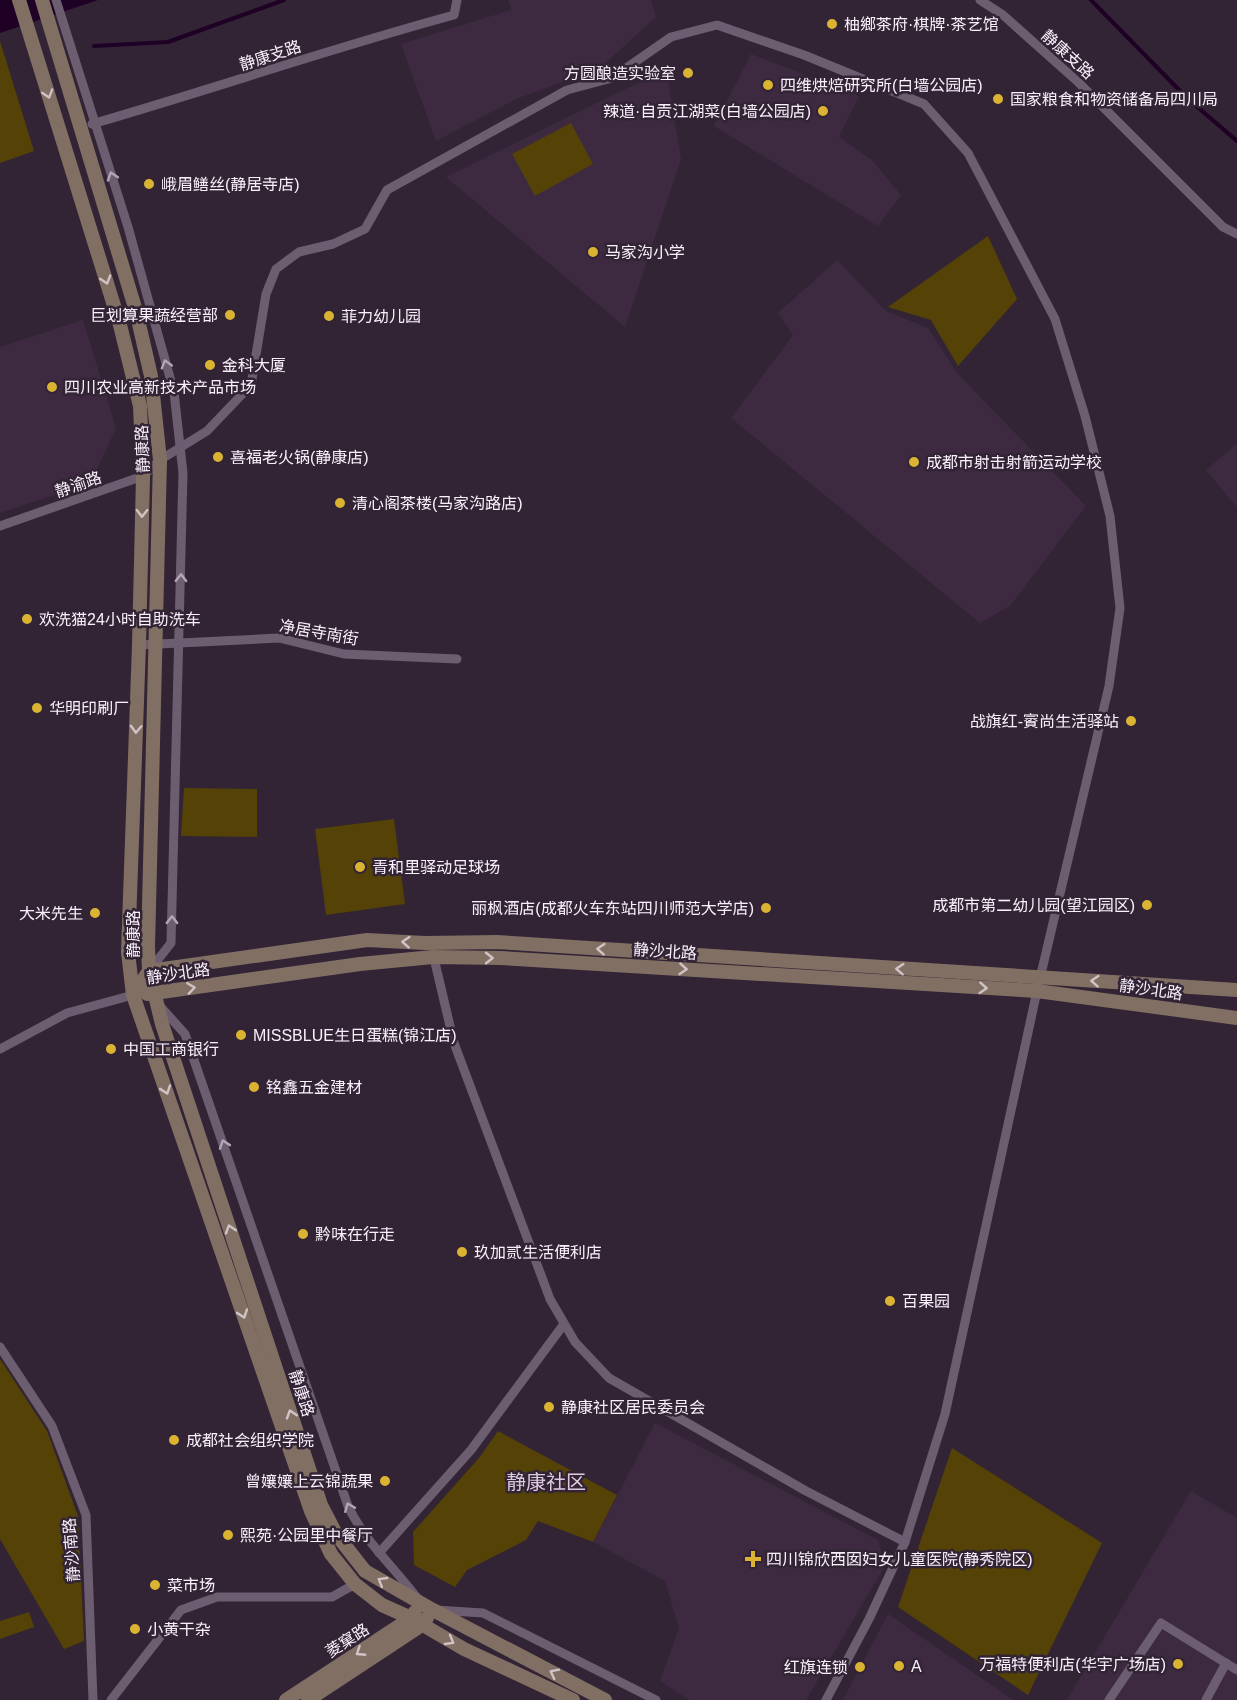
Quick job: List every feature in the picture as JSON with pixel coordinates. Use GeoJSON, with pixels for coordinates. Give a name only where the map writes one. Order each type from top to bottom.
{"type":"FeatureCollection","features":[{"type":"Feature","properties":{"kind":"main road","name":"静康路"},"geometry":{"type":"LineString","coordinates":[[19,0],[120,325],[140,406],[142,476],[139,645],[128,952],[133,995],[311,1511],[331,1554],[355,1584],[382,1605],[417,1621],[464,1649],[573,1700]]}},
{"type":"Feature","properties":{"kind":"main road","name":"静康路"},"geometry":{"type":"LineString","coordinates":[[42,0],[58,29],[80,127],[136,311],[151,376],[160,460],[148,946],[150,971],[156,998],[321,1505],[336,1534],[365,1571],[428,1608],[606,1700]]}},
{"type":"Feature","properties":{"kind":"main road","name":"静沙北路"},"geometry":{"type":"LineString","coordinates":[[1237,990],[1039,984],[501,958],[433,957],[360,964],[156,998],[133,995],[150,971],[367,940],[430,943],[496,942],[1039,984],[1237,1018]]}},
{"type":"Feature","properties":{"kind":"main road","name":"菱窠路"},"geometry":{"type":"LineString","coordinates":[[308,1700],[417,1621],[428,1608]]}},
{"type":"Feature","properties":{"kind":"main road","name":"菱窠路"},"geometry":{"type":"LineString","coordinates":[[286,1700],[417,1621]]}},
{"type":"Feature","properties":{"kind":"street"},"geometry":{"type":"LineString","coordinates":[[56,0],[58,29],[95,123],[128,227],[174,392],[183,473],[171,943],[150,971]]}},
{"type":"Feature","properties":{"kind":"street","name":"静康支路"},"geometry":{"type":"LineString","coordinates":[[80,127],[212,90],[365,39],[454,15],[457,0]]}},
{"type":"Feature","properties":{"kind":"street","name":"静康支路"},"geometry":{"type":"LineString","coordinates":[[980,0],[1003,15],[1078,82],[1222,227],[1237,233]]}},
{"type":"Feature","properties":{"kind":"street","name":"静渝路"},"geometry":{"type":"LineString","coordinates":[[0,526],[142,476],[160,460],[207,431],[251,385],[267,294],[276,269],[299,252],[333,244],[365,229],[387,190],[567,90],[612,78],[670,37],[717,25],[804,55],[924,104],[968,153],[1055,319],[1085,416],[1110,516],[1120,608],[1110,686],[1039,984],[945,1414],[905,1542],[869,1619],[826,1700]]}},
{"type":"Feature","properties":{"kind":"street","name":"净居寺南街"},"geometry":{"type":"LineString","coordinates":[[139,645],[279,638],[344,654],[457,659]]}},
{"type":"Feature","properties":{"kind":"street"},"geometry":{"type":"LineString","coordinates":[[430,943],[454,1043],[550,1299],[575,1342],[609,1378],[806,1491],[905,1542]]}},
{"type":"Feature","properties":{"kind":"street"},"geometry":{"type":"LineString","coordinates":[[0,1049],[67,1013],[133,995]]}},
{"type":"Feature","properties":{"kind":"street"},"geometry":{"type":"LineString","coordinates":[[156,998],[185,1034],[348,1506],[358,1527],[428,1608],[483,1613],[656,1700]]}},
{"type":"Feature","properties":{"kind":"street"},"geometry":{"type":"LineString","coordinates":[[379,1553],[471,1450],[564,1324]]}},
{"type":"Feature","properties":{"kind":"street","name":"静沙南路"},"geometry":{"type":"LineString","coordinates":[[0,1347],[52,1426],[86,1515],[93,1700]]}},
{"type":"Feature","properties":{"kind":"street"},"geometry":{"type":"LineString","coordinates":[[111,1700],[181,1610],[217,1597],[332,1597],[355,1584]]}},
{"type":"Feature","properties":{"kind":"street"},"geometry":{"type":"LineString","coordinates":[[1109,1700],[1161,1623],[1237,1670]]}},
{"type":"Feature","properties":{"kind":"street"},"geometry":{"type":"LineString","coordinates":[[1206,1700],[1226,1663]]}},
{"type":"Feature","properties":{"kind":"shaded area"},"geometry":{"type":"Polygon","coordinates":[[[0,0],[98,0],[0,33],[0,0]]]}},
{"type":"Feature","properties":{"kind":"shaded area"},"geometry":{"type":"Polygon","coordinates":[[[508,0],[651,0],[656,17],[600,68],[516,99],[436,141],[401,44],[511,10],[508,0]]]}},
{"type":"Feature","properties":{"kind":"shaded area"},"geometry":{"type":"Polygon","coordinates":[[[0,41],[34,151],[0,163],[0,41]]]}},
{"type":"Feature","properties":{"kind":"shaded area"},"geometry":{"type":"Polygon","coordinates":[[[751,54],[859,96],[839,137],[872,160],[901,195],[878,226],[714,126],[751,54]]]}},
{"type":"Feature","properties":{"kind":"shaded area","name":"马家沟小学"},"geometry":{"type":"Polygon","coordinates":[[[666,69],[681,159],[625,327],[446,177],[666,69]]]}},
{"type":"Feature","properties":{"kind":"shaded area"},"geometry":{"type":"Polygon","coordinates":[[[571,123],[593,164],[535,196],[512,154],[571,123]]]}},
{"type":"Feature","properties":{"kind":"shaded area"},"geometry":{"type":"Polygon","coordinates":[[[988,236],[1017,299],[958,366],[931,320],[888,307],[988,236]]]}},
{"type":"Feature","properties":{"kind":"shaded area","name":"成都市射击射箭运动学校"},"geometry":{"type":"Polygon","coordinates":[[[837,260],[886,311],[928,328],[957,373],[1086,506],[1010,606],[980,623],[731,418],[793,335],[778,313],[837,260]]]}},
{"type":"Feature","properties":{"kind":"shaded area","name":"四川农业高新技术产品市场"},"geometry":{"type":"Polygon","coordinates":[[[83,320],[116,428],[91,483],[0,513],[0,347],[83,320]]]}},
{"type":"Feature","properties":{"kind":"shaded area"},"geometry":{"type":"Polygon","coordinates":[[[1237,444],[1237,507],[1206,470],[1237,444]]]}},
{"type":"Feature","properties":{"kind":"shaded area"},"geometry":{"type":"Polygon","coordinates":[[[184,788],[257,789],[257,837],[181,836],[184,788]]]}},
{"type":"Feature","properties":{"kind":"shaded area","name":"青和里驿动足球场"},"geometry":{"type":"Polygon","coordinates":[[[394,819],[405,904],[326,915],[315,829],[394,819]]]}},
{"type":"Feature","properties":{"kind":"shaded area"},"geometry":{"type":"Polygon","coordinates":[[[0,1359],[47,1431],[78,1516],[84,1641],[64,1649],[0,1539],[0,1359]]]}},
{"type":"Feature","properties":{"kind":"shaded area","name":"四川锦欣西囡妇女儿童医院(静秀院区)"},"geometry":{"type":"Polygon","coordinates":[[[655,1423],[878,1540],[885,1566],[806,1700],[689,1700],[660,1681],[679,1628],[665,1581],[593,1542],[655,1423]]]}},
{"type":"Feature","properties":{"kind":"shaded area"},"geometry":{"type":"Polygon","coordinates":[[[498,1431],[617,1495],[593,1542],[538,1521],[526,1540],[467,1570],[455,1587],[414,1565],[413,1532],[479,1458],[498,1431]]]}},
{"type":"Feature","properties":{"kind":"shaded area"},"geometry":{"type":"Polygon","coordinates":[[[952,1448],[1102,1543],[1028,1695],[898,1607],[952,1448]]]}},
{"type":"Feature","properties":{"kind":"shaded area"},"geometry":{"type":"Polygon","coordinates":[[[1191,1491],[1237,1518],[1237,1700],[1067,1700],[1191,1491]]]}},
{"type":"Feature","properties":{"kind":"shaded area"},"geometry":{"type":"Polygon","coordinates":[[[29,1612],[34,1627],[0,1639],[0,1621],[29,1612]]]}},
{"type":"Feature","properties":{"kind":"shaded area"},"geometry":{"type":"Polygon","coordinates":[[[888,1614],[1013,1700],[843,1700],[888,1614]]]}},
{"type":"Feature","properties":{"kind":"waterway"},"geometry":{"type":"LineString","coordinates":[[94,46],[168,42],[284,0]]}},
{"type":"Feature","properties":{"kind":"waterway"},"geometry":{"type":"LineString","coordinates":[[1091,0],[1188,99],[1237,141]]}},
{"type":"Feature","properties":{"kind":"place","name":"柚鄉茶府·棋牌·茶艺馆"},"geometry":{"type":"Point","coordinates":[832,24]}},
{"type":"Feature","properties":{"kind":"place","name":"方圆酿造实验室"},"geometry":{"type":"Point","coordinates":[688,73]}},
{"type":"Feature","properties":{"kind":"place","name":"四维烘焙研究所(白墙公园店)"},"geometry":{"type":"Point","coordinates":[768,85]}},
{"type":"Feature","properties":{"kind":"place","name":"国家粮食和物资储备局四川局"},"geometry":{"type":"Point","coordinates":[998,99]}},
{"type":"Feature","properties":{"kind":"place","name":"辣道·自贡江湖菜(白墙公园店)"},"geometry":{"type":"Point","coordinates":[823,111]}},
{"type":"Feature","properties":{"kind":"place","name":"峨眉鳝丝(静居寺店)"},"geometry":{"type":"Point","coordinates":[149,184]}},
{"type":"Feature","properties":{"kind":"place","name":"马家沟小学"},"geometry":{"type":"Point","coordinates":[593,252]}},
{"type":"Feature","properties":{"kind":"place","name":"巨划算果蔬经营部"},"geometry":{"type":"Point","coordinates":[230,315]}},
{"type":"Feature","properties":{"kind":"place","name":"菲力幼儿园"},"geometry":{"type":"Point","coordinates":[329,316]}},
{"type":"Feature","properties":{"kind":"place","name":"金科大厦"},"geometry":{"type":"Point","coordinates":[210,365]}},
{"type":"Feature","properties":{"kind":"place","name":"四川农业高新技术产品市场"},"geometry":{"type":"Point","coordinates":[52,387]}},
{"type":"Feature","properties":{"kind":"place","name":"喜福老火锅(静康店)"},"geometry":{"type":"Point","coordinates":[218,457]}},
{"type":"Feature","properties":{"kind":"place","name":"成都市射击射箭运动学校"},"geometry":{"type":"Point","coordinates":[914,462]}},
{"type":"Feature","properties":{"kind":"place","name":"清心阁茶楼(马家沟路店)"},"geometry":{"type":"Point","coordinates":[340,503]}},
{"type":"Feature","properties":{"kind":"place","name":"欢洗猫24小时自助洗车"},"geometry":{"type":"Point","coordinates":[27,619]}},
{"type":"Feature","properties":{"kind":"place","name":"华明印刷厂"},"geometry":{"type":"Point","coordinates":[37,708]}},
{"type":"Feature","properties":{"kind":"place","name":"战旗红-賨尚生活驿站"},"geometry":{"type":"Point","coordinates":[1131,721]}},
{"type":"Feature","properties":{"kind":"place","name":"青和里驿动足球场"},"geometry":{"type":"Point","coordinates":[360,867]}},
{"type":"Feature","properties":{"kind":"place","name":"成都市第二幼儿园(望江园区)"},"geometry":{"type":"Point","coordinates":[1147,905]}},
{"type":"Feature","properties":{"kind":"place","name":"丽枫酒店(成都火车东站四川师范大学店)"},"geometry":{"type":"Point","coordinates":[766,908]}},
{"type":"Feature","properties":{"kind":"place","name":"大米先生"},"geometry":{"type":"Point","coordinates":[95,913]}},
{"type":"Feature","properties":{"kind":"place","name":"MISSBLUE生日蛋糕(锦江店)"},"geometry":{"type":"Point","coordinates":[241,1035]}},
{"type":"Feature","properties":{"kind":"place","name":"中国工商银行"},"geometry":{"type":"Point","coordinates":[111,1049]}},
{"type":"Feature","properties":{"kind":"place","name":"铭鑫五金建材"},"geometry":{"type":"Point","coordinates":[254,1087]}},
{"type":"Feature","properties":{"kind":"place","name":"黔味在行走"},"geometry":{"type":"Point","coordinates":[303,1234]}},
{"type":"Feature","properties":{"kind":"place","name":"玖加贰生活便利店"},"geometry":{"type":"Point","coordinates":[462,1252]}},
{"type":"Feature","properties":{"kind":"place","name":"百果园"},"geometry":{"type":"Point","coordinates":[890,1301]}},
{"type":"Feature","properties":{"kind":"place","name":"静康社区居民委员会"},"geometry":{"type":"Point","coordinates":[549,1407]}},
{"type":"Feature","properties":{"kind":"place","name":"成都社会组织学院"},"geometry":{"type":"Point","coordinates":[174,1440]}},
{"type":"Feature","properties":{"kind":"place","name":"曾孃孃上云锦蔬果"},"geometry":{"type":"Point","coordinates":[385,1481]}},
{"type":"Feature","properties":{"kind":"place","name":"熙苑·公园里中餐厅"},"geometry":{"type":"Point","coordinates":[228,1535]}},
{"type":"Feature","properties":{"kind":"place","name":"四川锦欣西囡妇女儿童医院(静秀院区)"},"geometry":{"type":"Point","coordinates":[753,1559]}},
{"type":"Feature","properties":{"kind":"place","name":"菜市场"},"geometry":{"type":"Point","coordinates":[155,1585]}},
{"type":"Feature","properties":{"kind":"place","name":"小黄干杂"},"geometry":{"type":"Point","coordinates":[135,1629]}},
{"type":"Feature","properties":{"kind":"place","name":"万福特便利店(华宇广场店)"},"geometry":{"type":"Point","coordinates":[1178,1664]}},
{"type":"Feature","properties":{"kind":"place","name":"A"},"geometry":{"type":"Point","coordinates":[899,1666]}},
{"type":"Feature","properties":{"kind":"place","name":"红旗连锁"},"geometry":{"type":"Point","coordinates":[860,1667]}},
{"type":"Feature","properties":{"kind":"district","name":"静康社区"},"geometry":{"type":"Point","coordinates":[546,1482]}}]}
